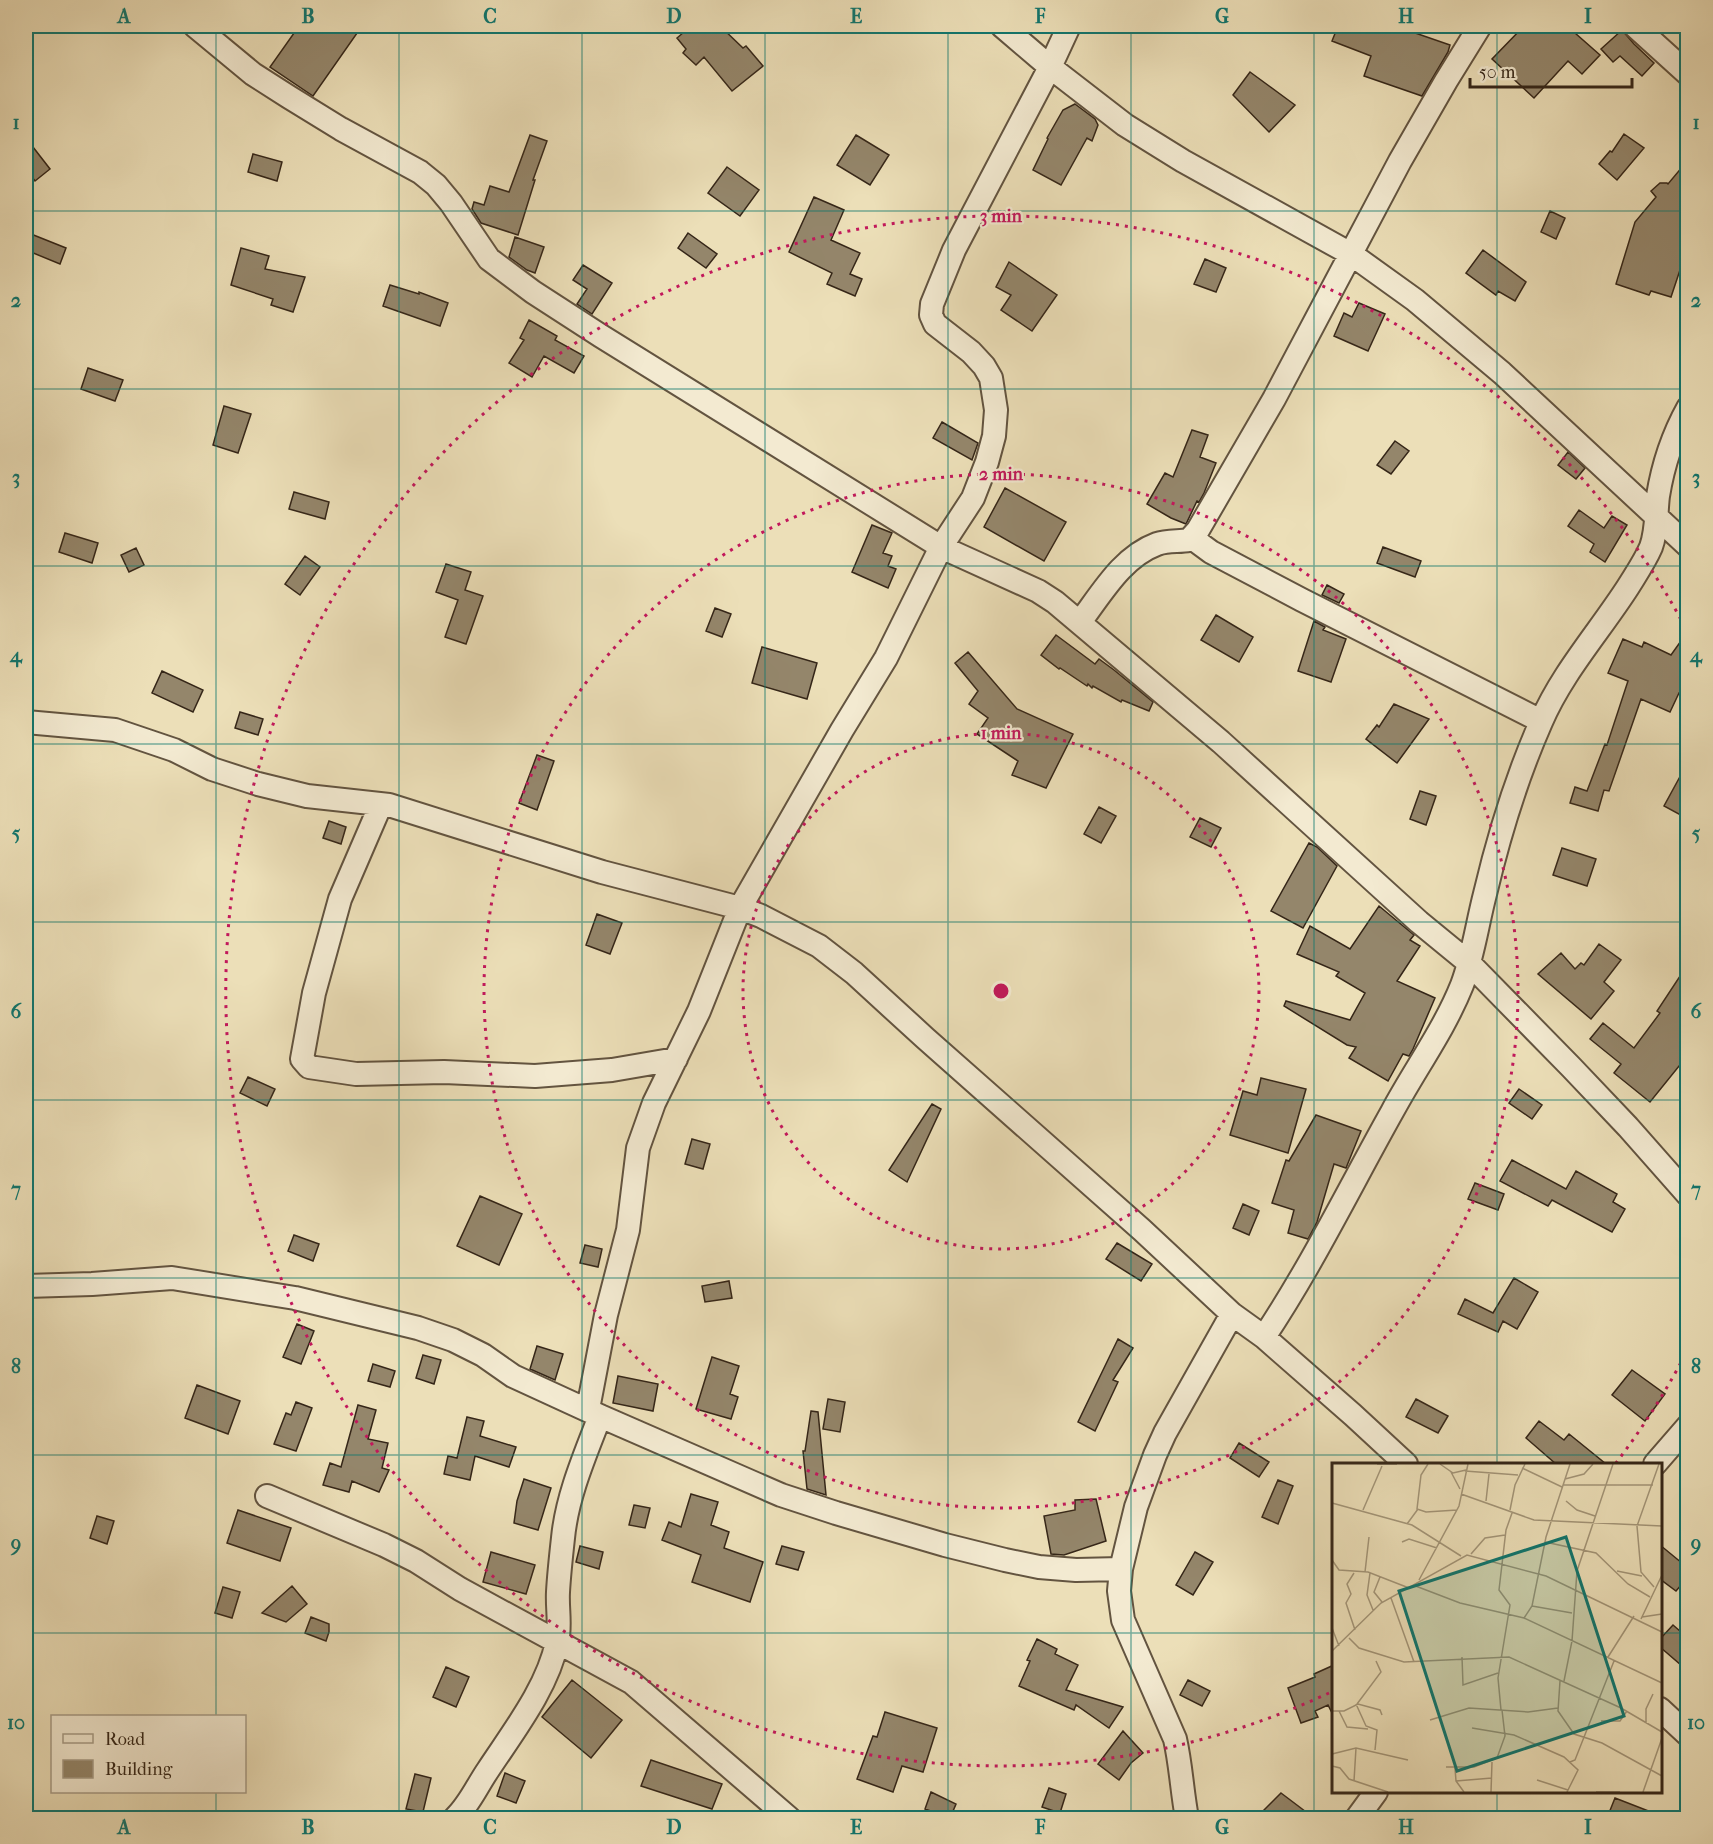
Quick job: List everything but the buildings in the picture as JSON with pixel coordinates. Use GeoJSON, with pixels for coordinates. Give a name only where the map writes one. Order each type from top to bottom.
{"type":"FeatureCollection","features":[{"type":"Feature","properties":{"kind":"street"},"geometry":{"type":"LineString","coordinates":[[195,26],[253,74],[341,129],[420,172],[436,185],[451,203],[489,259],[533,292],[610,343],[941,547],[1038,591],[1080,622],[1221,742],[1419,922],[1469,963],[1628,1127],[1688,1195]]}},
{"type":"Feature","properties":{"kind":"street"},"geometry":{"type":"LineString","coordinates":[[1002,26],[1050,67],[1125,125],[1183,161],[1351,254],[1416,300],[1502,373],[1688,546]]}},
{"type":"Feature","properties":{"kind":"street"},"geometry":{"type":"LineString","coordinates":[[455,1818],[464,1809],[529,1708],[549,1667],[557,1643],[560,1619],[558,1591],[565,1522],[583,1462],[594,1413],[606,1315],[628,1230],[638,1148],[654,1103],[713,979],[740,908],[886,658],[941,547],[973,498],[987,462],[994,436],[996,410],[991,378],[971,352],[934,324],[931,315],[932,304],[954,250],[1050,67],[1069,26]]}},
{"type":"Feature","properties":{"kind":"street"},"geometry":{"type":"LineString","coordinates":[[1080,622],[1125,563],[1158,544],[1186,541],[1192,538],[1274,399],[1429,111],[1480,26]]}},
{"type":"Feature","properties":{"kind":"street"},"geometry":{"type":"LineString","coordinates":[[1635,26],[1688,74]]}},
{"type":"Feature","properties":{"kind":"street"},"geometry":{"type":"LineString","coordinates":[[1264,1337],[1288,1301],[1400,1097],[1443,1024],[1461,986],[1506,820],[1541,721],[1557,691],[1603,625],[1642,565],[1652,545],[1658,496],[1669,452],[1688,408]]}},
{"type":"Feature","properties":{"kind":"street"},"geometry":{"type":"LineString","coordinates":[[1192,538],[1210,552],[1292,595],[1541,721]]}},
{"type":"Feature","properties":{"kind":"street"},"geometry":{"type":"LineString","coordinates":[[26,722],[115,730],[167,747],[212,769],[258,784],[307,796],[381,804],[416,813],[602,872],[740,908],[762,916],[819,946],[854,973],[932,1045],[1044,1142],[1232,1314],[1264,1337],[1406,1463]]}},
{"type":"Feature","properties":{"kind":"street"},"geometry":{"type":"LineString","coordinates":[[381,804],[340,899],[328,939],[304,1040],[302,1059],[309,1068],[356,1074],[444,1072],[535,1076],[612,1070],[676,1059]]}},
{"type":"Feature","properties":{"kind":"street"},"geometry":{"type":"LineString","coordinates":[[26,1286],[172,1278],[295,1298],[418,1328],[453,1340],[483,1355],[513,1376],[781,1495],[945,1545],[1039,1567],[1076,1570],[1121,1569]]}},
{"type":"Feature","properties":{"kind":"street"},"geometry":{"type":"LineString","coordinates":[[1187,1818],[1179,1756],[1174,1739],[1123,1620],[1119,1591],[1121,1569],[1132,1519],[1155,1455],[1232,1314]]}},
{"type":"Feature","properties":{"kind":"street"},"geometry":{"type":"LineString","coordinates":[[1656,1463],[1688,1426]]}},
{"type":"Feature","properties":{"kind":"street"},"geometry":{"type":"LineString","coordinates":[[267,1496],[384,1545],[416,1561],[460,1589],[631,1682],[789,1818]]}},
{"type":"Feature","properties":{"kind":"street"},"geometry":{"type":"LineString","coordinates":[[1662,1711],[1688,1735]]}},
{"type":"Feature","properties":{"kind":"street"},"geometry":{"type":"LineString","coordinates":[[1357,1818],[1375,1793]]}}]}
